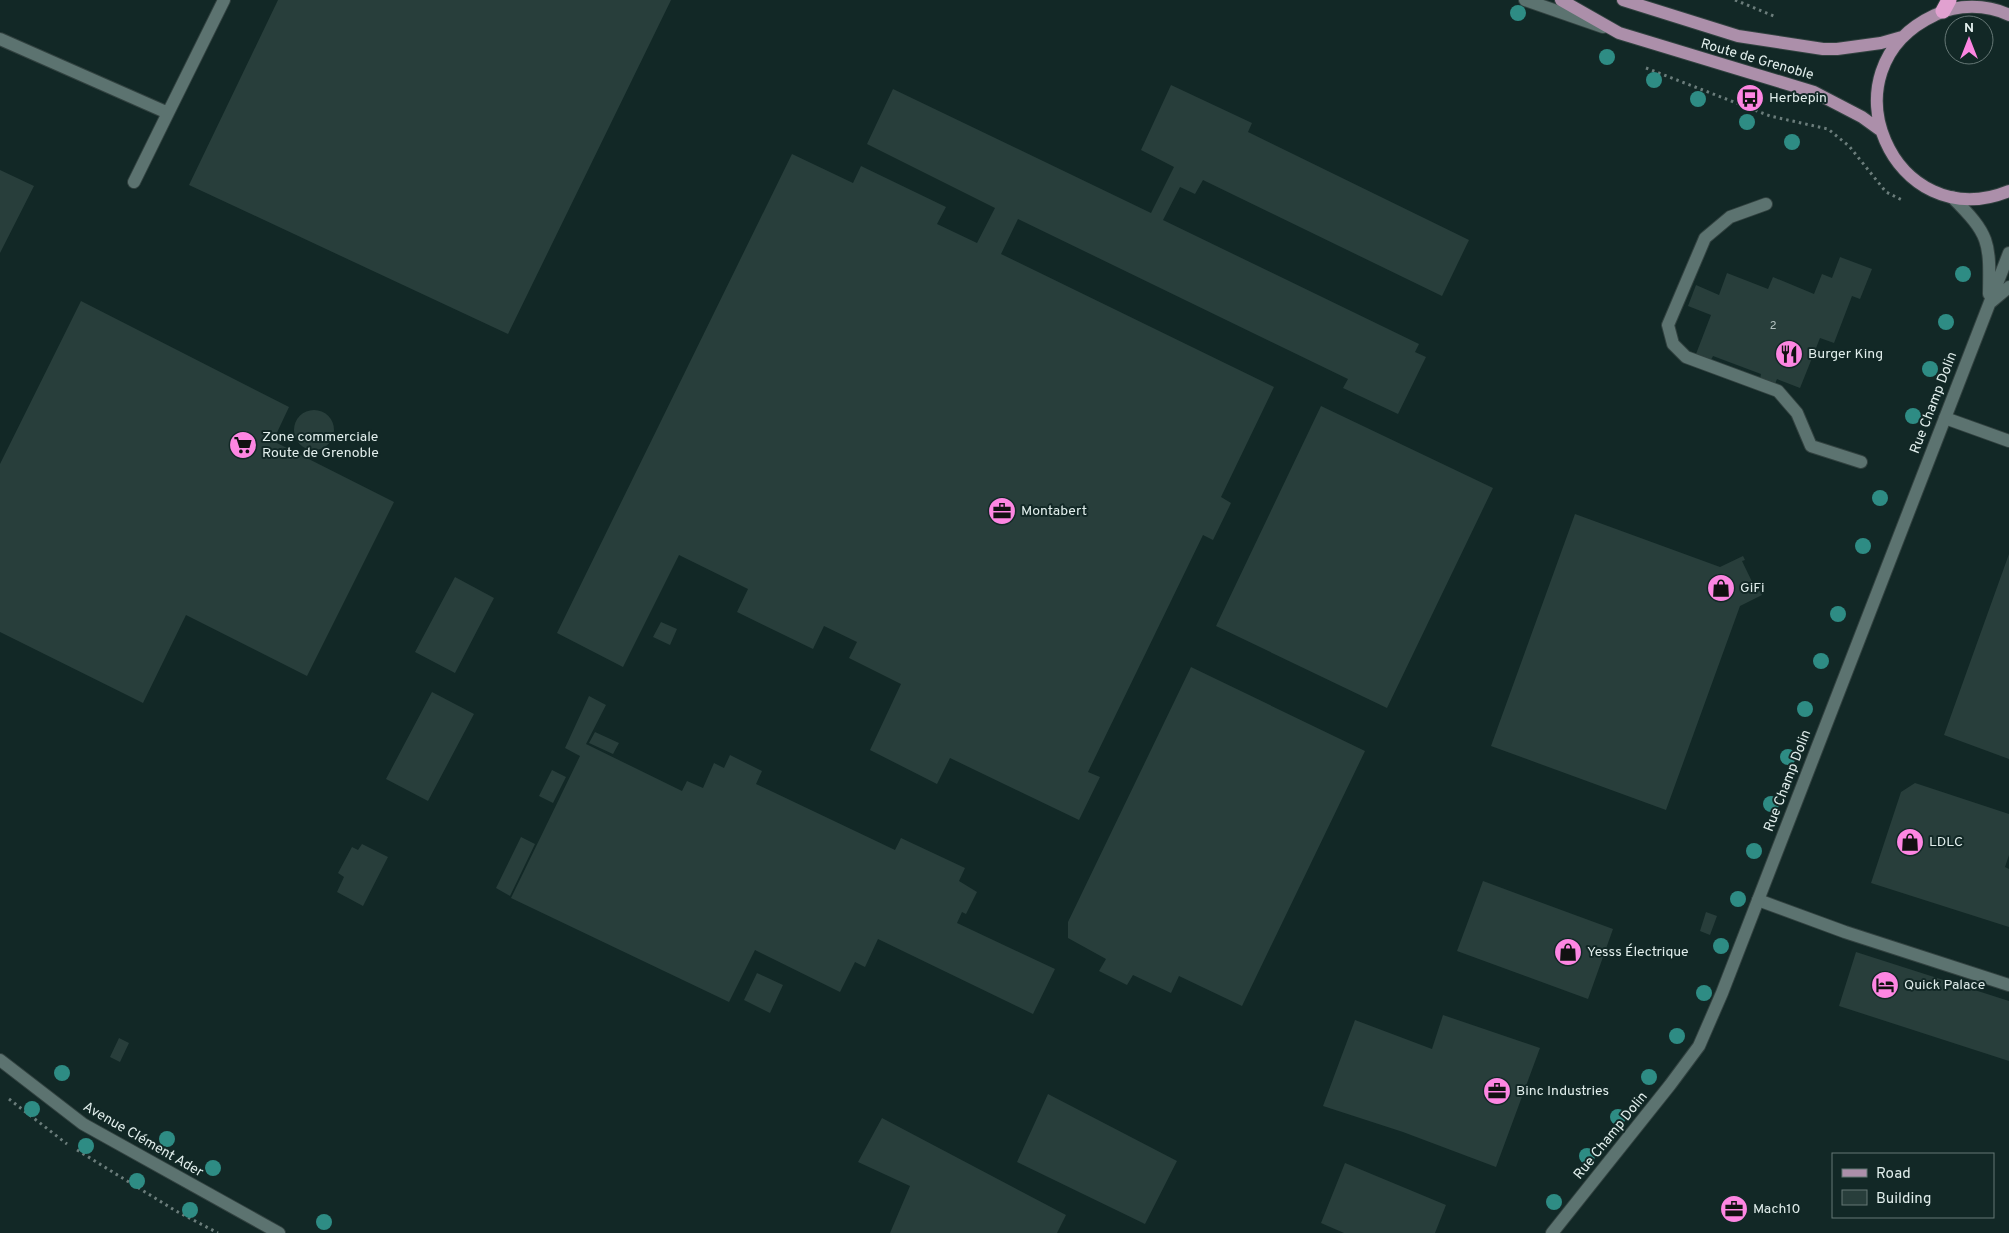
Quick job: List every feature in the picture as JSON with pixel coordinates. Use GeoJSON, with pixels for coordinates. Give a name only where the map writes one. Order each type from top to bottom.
{"type":"FeatureCollection","features":[{"type":"Feature","properties":{"kind":"main road","name":"Route de Grenoble"},"geometry":{"type":"LineString","coordinates":[[1561,0],[1619,33],[1814,92],[1862,117],[1880,130]]}},
{"type":"Feature","properties":{"kind":"main road","name":"Route de Grenoble"},"geometry":{"type":"LineString","coordinates":[[1623,0],[1738,36],[1823,49],[1864,45],[1902,37]]}},
{"type":"Feature","properties":{"kind":"main road"},"geometry":{"type":"LineString","coordinates":[[2009,15],[2001,11],[1972,6],[1946,6],[1921,21],[1902,37],[1884,65],[1876,97],[1880,130],[1890,153],[1907,174],[1928,188],[1952,197],[1974,199],[1997,196],[2009,191]]}},
{"type":"Feature","properties":{"kind":"street"},"geometry":{"type":"LineString","coordinates":[[134,182],[224,0]]}},
{"type":"Feature","properties":{"kind":"street","name":"Route de Grenoble"},"geometry":{"type":"LineString","coordinates":[[1525,0],[1619,33]]}},
{"type":"Feature","properties":{"kind":"street"},"geometry":{"type":"LineString","coordinates":[[0,39],[168,113]]}},
{"type":"Feature","properties":{"kind":"street","name":"Rue Champ Dolin"},"geometry":{"type":"LineString","coordinates":[[1952,197],[1975,220],[1986,238],[1990,254],[1989,304]]}},
{"type":"Feature","properties":{"kind":"street"},"geometry":{"type":"LineString","coordinates":[[1766,204],[1730,217],[1705,238],[1668,324],[1673,344],[1686,357],[1778,391],[1797,413],[1811,446],[1861,462]]}},
{"type":"Feature","properties":{"kind":"street","name":"Rue Champ Dolin"},"geometry":{"type":"LineString","coordinates":[[1552,1233],[1670,1085],[1698,1046],[1722,993],[2009,254]]}},
{"type":"Feature","properties":{"kind":"street","name":"Rue Champ Dolin"},"geometry":{"type":"LineString","coordinates":[[1989,304],[2009,287]]}},
{"type":"Feature","properties":{"kind":"street"},"geometry":{"type":"LineString","coordinates":[[1945,418],[2009,441]]}},
{"type":"Feature","properties":{"kind":"street"},"geometry":{"type":"LineString","coordinates":[[1758,900],[1845,932],[2009,985]]}},
{"type":"Feature","properties":{"kind":"street","name":"Avenue Clément Ader"},"geometry":{"type":"LineString","coordinates":[[0,1060],[83,1124],[279,1233]]}},
{"type":"Feature","properties":{"kind":"path"},"geometry":{"type":"LineString","coordinates":[[8,1098],[53,1135],[176,1211],[218,1233]]}},
{"type":"Feature","properties":{"kind":"building"},"geometry":{"type":"Polygon","coordinates":[[[278,0],[671,0],[508,334],[189,185],[278,0]]]}},
{"type":"Feature","properties":{"kind":"building"},"geometry":{"type":"Polygon","coordinates":[[[1171,85],[1252,123],[1248,132],[1469,240],[1442,296],[1203,180],[1195,194],[1180,187],[1163,220],[1419,344],[1415,352],[1426,357],[1398,414],[1343,388],[1348,379],[1018,219],[1001,254],[1274,387],[1221,497],[1231,503],[1213,540],[1203,535],[1088,772],[1100,777],[1079,820],[950,758],[937,784],[870,750],[901,684],[849,658],[857,642],[824,626],[813,649],[737,612],[748,589],[679,555],[623,667],[557,633],[792,154],[853,183],[861,166],[946,207],[937,224],[977,243],[995,208],[867,144],[893,89],[1151,213],[1174,167],[1141,150],[1171,85]]]}},
{"type":"Feature","properties":{"kind":"building"},"geometry":{"type":"Polygon","coordinates":[[[0,170],[34,186],[0,253],[0,170]]]}},
{"type":"Feature","properties":{"kind":"building"},"geometry":{"type":"Polygon","coordinates":[[[1840,257],[1872,269],[1860,299],[1852,296],[1834,343],[1820,338],[1800,388],[1777,379],[1775,384],[1760,379],[1761,374],[1713,356],[1711,360],[1696,354],[1711,315],[1688,306],[1696,285],[1719,295],[1727,273],[1768,289],[1773,277],[1814,294],[1822,274],[1832,278],[1840,257]]]}},
{"type":"Feature","properties":{"kind":"building"},"geometry":{"type":"Polygon","coordinates":[[[81,301],[289,407],[273,441],[394,502],[307,676],[186,615],[143,703],[0,632],[0,464],[81,301]]]}},
{"type":"Feature","properties":{"kind":"building"},"geometry":{"type":"Polygon","coordinates":[[[1321,406],[1493,488],[1387,708],[1216,626],[1321,406]]]}},
{"type":"Feature","properties":{"kind":"building"},"geometry":{"type":"Polygon","coordinates":[[[318,410],[325,413],[331,419],[334,430],[333,438],[325,447],[318,450],[310,450],[303,447],[295,438],[294,426],[297,419],[306,411],[318,410]]]}},
{"type":"Feature","properties":{"kind":"building"},"geometry":{"type":"Polygon","coordinates":[[[1575,514],[1720,567],[1743,556],[1745,560],[1742,561],[1757,592],[1760,591],[1762,595],[1740,606],[1666,810],[1491,746],[1575,514]]]}},
{"type":"Feature","properties":{"kind":"building"},"geometry":{"type":"Polygon","coordinates":[[[2009,554],[2009,759],[1944,735],[2009,554]]]}},
{"type":"Feature","properties":{"kind":"building"},"geometry":{"type":"Polygon","coordinates":[[[455,577],[494,598],[455,673],[415,652],[455,577]]]}},
{"type":"Feature","properties":{"kind":"building"},"geometry":{"type":"Polygon","coordinates":[[[661,622],[677,629],[670,645],[653,637],[661,622]]]}},
{"type":"Feature","properties":{"kind":"building"},"geometry":{"type":"Polygon","coordinates":[[[1191,667],[1365,751],[1242,1006],[1179,976],[1171,993],[1133,975],[1127,985],[1099,971],[1106,959],[1068,938],[1068,922],[1191,667]]]}},
{"type":"Feature","properties":{"kind":"building"},"geometry":{"type":"Polygon","coordinates":[[[432,692],[474,714],[428,801],[386,779],[432,692]]]}},
{"type":"Feature","properties":{"kind":"building"},"geometry":{"type":"Polygon","coordinates":[[[589,696],[606,705],[586,744],[682,791],[687,781],[703,788],[714,763],[724,768],[730,755],[762,771],[756,784],[895,850],[901,838],[965,868],[959,881],[977,892],[966,914],[962,912],[957,923],[1055,969],[1033,1014],[878,939],[865,967],[855,962],[840,992],[755,950],[729,1002],[511,898],[580,756],[565,748],[589,696]]]}},
{"type":"Feature","properties":{"kind":"building"},"geometry":{"type":"Polygon","coordinates":[[[595,732],[619,743],[613,754],[589,743],[595,732]]]}},
{"type":"Feature","properties":{"kind":"building"},"geometry":{"type":"Polygon","coordinates":[[[552,770],[566,777],[553,803],[539,796],[552,770]]]}},
{"type":"Feature","properties":{"kind":"building"},"geometry":{"type":"Polygon","coordinates":[[[1915,783],[2009,814],[2009,855],[2005,867],[2009,869],[2009,927],[1871,883],[1901,792],[1915,783]]]}},
{"type":"Feature","properties":{"kind":"building"},"geometry":{"type":"Polygon","coordinates":[[[521,837],[535,844],[510,896],[496,888],[521,837]]]}},
{"type":"Feature","properties":{"kind":"building"},"geometry":{"type":"Polygon","coordinates":[[[362,844],[388,857],[363,906],[337,892],[344,877],[338,873],[352,847],[358,850],[362,844]]]}},
{"type":"Feature","properties":{"kind":"building"},"geometry":{"type":"Polygon","coordinates":[[[1483,881],[1613,929],[1588,999],[1457,951],[1483,881]]]}},
{"type":"Feature","properties":{"kind":"building"},"geometry":{"type":"Polygon","coordinates":[[[1706,912],[1717,916],[1710,935],[1700,931],[1706,912]]]}},
{"type":"Feature","properties":{"kind":"building"},"geometry":{"type":"Polygon","coordinates":[[[1856,952],[2009,1001],[2009,1061],[1839,1006],[1856,952]]]}},
{"type":"Feature","properties":{"kind":"building"},"geometry":{"type":"Polygon","coordinates":[[[757,973],[783,985],[770,1013],[744,1000],[757,973]]]}},
{"type":"Feature","properties":{"kind":"building"},"geometry":{"type":"Polygon","coordinates":[[[1443,1015],[1540,1048],[1496,1167],[1403,1132],[1323,1106],[1355,1020],[1432,1049],[1443,1015]]]}},
{"type":"Feature","properties":{"kind":"building"},"geometry":{"type":"Polygon","coordinates":[[[119,1038],[129,1043],[120,1062],[110,1057],[119,1038]]]}},
{"type":"Feature","properties":{"kind":"building"},"geometry":{"type":"Polygon","coordinates":[[[1048,1094],[1177,1161],[1145,1224],[1017,1162],[1048,1094]]]}},
{"type":"Feature","properties":{"kind":"building"},"geometry":{"type":"Polygon","coordinates":[[[882,1118],[1066,1215],[1057,1233],[890,1233],[910,1186],[858,1162],[882,1118]]]}},
{"type":"Feature","properties":{"kind":"building"},"geometry":{"type":"Polygon","coordinates":[[[1345,1163],[1446,1205],[1435,1233],[1344,1233],[1321,1223],[1345,1163]]]}},
{"type":"Feature","properties":{"kind":"place","name":"Herbepin"},"geometry":{"type":"Point","coordinates":[1750,98]}},
{"type":"Feature","properties":{"kind":"place","name":"Burger King"},"geometry":{"type":"Point","coordinates":[1789,354]}},
{"type":"Feature","properties":{"kind":"place","name":"Zone commerciale Route de Grenoble"},"geometry":{"type":"Point","coordinates":[243,445]}},
{"type":"Feature","properties":{"kind":"place","name":"Montabert"},"geometry":{"type":"Point","coordinates":[1002,511]}},
{"type":"Feature","properties":{"kind":"place","name":"GiFi"},"geometry":{"type":"Point","coordinates":[1721,588]}},
{"type":"Feature","properties":{"kind":"place","name":"LDLC"},"geometry":{"type":"Point","coordinates":[1910,842]}},
{"type":"Feature","properties":{"kind":"place","name":"Yesss Électrique"},"geometry":{"type":"Point","coordinates":[1568,952]}},
{"type":"Feature","properties":{"kind":"place","name":"Quick Palace"},"geometry":{"type":"Point","coordinates":[1885,985]}},
{"type":"Feature","properties":{"kind":"place","name":"Binc Industries"},"geometry":{"type":"Point","coordinates":[1497,1091]}},
{"type":"Feature","properties":{"kind":"place","name":"Mach10"},"geometry":{"type":"Point","coordinates":[1734,1209]}}]}
